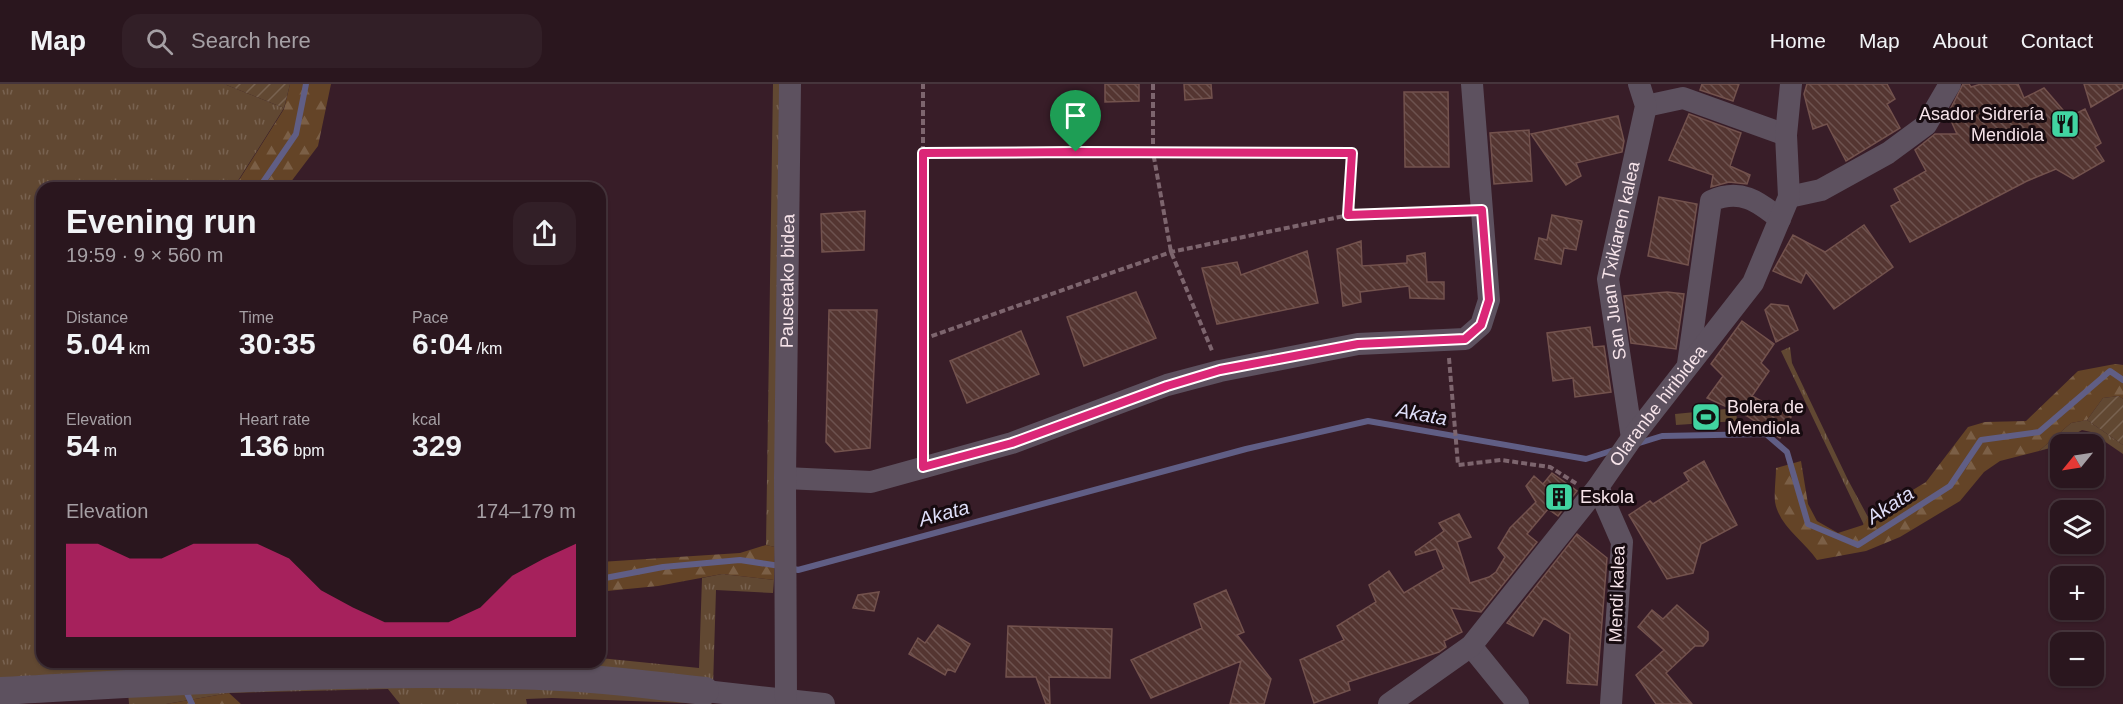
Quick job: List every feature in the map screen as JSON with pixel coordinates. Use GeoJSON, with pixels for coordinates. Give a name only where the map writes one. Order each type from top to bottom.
{"type":"FeatureCollection","features":[{"type":"Feature","properties":{"kind":"street","name":"Pausetako bidea"},"geometry":{"type":"LineString","coordinates":[[786,699],[785,478],[790,84]]}},
{"type":"Feature","properties":{"kind":"street"},"geometry":{"type":"LineString","coordinates":[[785,478],[871,482],[1012,443],[1167,386],[1220,370],[1358,344],[1465,339],[1481,325],[1489,300],[1472,84]]}},
{"type":"Feature","properties":{"kind":"street"},"geometry":{"type":"LineString","coordinates":[[1639,84],[1646,106],[1683,98],[1786,135]]}},
{"type":"Feature","properties":{"kind":"street"},"geometry":{"type":"LineString","coordinates":[[1791,84],[1786,135],[1789,197],[1821,190],[1888,153],[1926,125],[1950,84]]}},
{"type":"Feature","properties":{"kind":"street","name":"San Juan Txikiaren kalea"},"geometry":{"type":"LineString","coordinates":[[1632,438],[1608,279],[1646,106]]}},
{"type":"Feature","properties":{"kind":"street"},"geometry":{"type":"LineString","coordinates":[[1688,366],[1711,201],[1724,195],[1755,199],[1780,219]]}},
{"type":"Feature","properties":{"kind":"street","name":"Olaranbe hiribidea"},"geometry":{"type":"LineString","coordinates":[[1389,704],[1471,646],[1596,490],[1632,438],[1753,283],[1789,197]]}},
{"type":"Feature","properties":{"kind":"street","name":"Mendi kalea"},"geometry":{"type":"LineString","coordinates":[[1596,490],[1622,542],[1611,704]]}},
{"type":"Feature","properties":{"kind":"street"},"geometry":{"type":"LineString","coordinates":[[1471,646],[1518,704]]}},
{"type":"Feature","properties":{"kind":"street"},"geometry":{"type":"LineString","coordinates":[[0,690],[199,679],[470,674],[563,677],[824,704]]}},
{"type":"Feature","properties":{"kind":"path"},"geometry":{"type":"LineString","coordinates":[[923,84],[923,467]]}},
{"type":"Feature","properties":{"kind":"path"},"geometry":{"type":"LineString","coordinates":[[1153,84],[1153,152],[1171,252],[1220,370]]}},
{"type":"Feature","properties":{"kind":"path"},"geometry":{"type":"LineString","coordinates":[[923,153],[1352,153],[1348,215]]}},
{"type":"Feature","properties":{"kind":"path"},"geometry":{"type":"LineString","coordinates":[[923,339],[1171,252],[1348,215],[1482,210]]}},
{"type":"Feature","properties":{"kind":"path"},"geometry":{"type":"LineString","coordinates":[[1447,340],[1455,408],[1458,465],[1501,460],[1550,467],[1596,490]]}},
{"type":"Feature","properties":{"kind":"green space"},"geometry":{"type":"Polygon","coordinates":[[[0,84],[224,84],[284,108],[237,182],[36,182],[36,668],[252,668],[0,681],[0,84]]]}},
{"type":"Feature","properties":{"kind":"green space"},"geometry":{"type":"Polygon","coordinates":[[[224,84],[290,84],[284,108],[224,84]]]}},
{"type":"Feature","properties":{"kind":"green space"},"geometry":{"type":"Polygon","coordinates":[[[290,84],[331,84],[318,146],[291,182],[238,182],[284,109],[290,84]]]}},
{"type":"Feature","properties":{"kind":"green space"},"geometry":{"type":"Polygon","coordinates":[[[773,84],[781,84],[775,547],[766,545],[773,84]]]}},
{"type":"Feature","properties":{"kind":"green space"},"geometry":{"type":"Polygon","coordinates":[[[1790,347],[1792,363],[1868,517],[1864,525],[1781,351],[1790,347]]]}},
{"type":"Feature","properties":{"kind":"green space"},"geometry":{"type":"Polygon","coordinates":[[[2115,364],[2123,365],[2123,399],[2119,396],[2103,398],[2087,420],[2071,423],[2058,434],[2050,434],[2050,441],[2039,451],[2000,461],[1984,472],[1960,501],[1900,537],[1866,551],[1817,560],[1781,519],[1777,511],[1776,468],[1801,461],[1808,504],[1817,521],[1838,533],[1863,525],[1868,517],[1926,482],[1968,427],[1985,422],[2026,421],[2078,371],[2115,364]]]}},
{"type":"Feature","properties":{"kind":"green space"},"geometry":{"type":"Polygon","coordinates":[[[2119,396],[2123,399],[2123,445],[2087,420],[2103,398],[2119,396]]]}},
{"type":"Feature","properties":{"kind":"green space","name":"Bolera de Mendiola"},"geometry":{"type":"Polygon","coordinates":[[[1736,408],[1737,421],[1676,425],[1675,414],[1736,408]]]}},
{"type":"Feature","properties":{"kind":"green space"},"geometry":{"type":"Polygon","coordinates":[[[2087,420],[2123,445],[2123,454],[2104,441],[2104,434],[2094,434],[2082,430],[2075,434],[2058,434],[2071,423],[2087,420]]]}},
{"type":"Feature","properties":{"kind":"green space"},"geometry":{"type":"Polygon","coordinates":[[[2050,441],[2050,448],[2039,451],[2050,441]]]}},
{"type":"Feature","properties":{"kind":"green space"},"geometry":{"type":"Polygon","coordinates":[[[766,545],[775,547],[774,580],[722,574],[658,586],[606,591],[606,562],[740,553],[766,545]]]}},
{"type":"Feature","properties":{"kind":"green space"},"geometry":{"type":"Polygon","coordinates":[[[722,574],[774,580],[773,593],[716,590],[713,686],[529,668],[606,668],[606,659],[699,668],[702,578],[722,574]]]}},
{"type":"Feature","properties":{"kind":"green space"},"geometry":{"type":"Polygon","coordinates":[[[401,679],[705,699],[712,704],[552,698],[526,699],[527,704],[400,704],[388,689],[229,693],[166,704],[129,704],[128,692],[401,679]]]}},
{"type":"Feature","properties":{"kind":"green space"},"geometry":{"type":"Polygon","coordinates":[[[229,693],[241,704],[166,704],[172,703],[229,693]]]}},
{"type":"Feature","properties":{"kind":"building"},"geometry":{"type":"Polygon","coordinates":[[[1105,84],[1139,84],[1139,101],[1105,102],[1105,84]]]}},
{"type":"Feature","properties":{"kind":"building"},"geometry":{"type":"Polygon","coordinates":[[[1184,84],[1211,84],[1212,98],[1185,100],[1184,84]]]}},
{"type":"Feature","properties":{"kind":"building"},"geometry":{"type":"Polygon","coordinates":[[[1702,84],[1739,84],[1733,101],[1700,90],[1702,84]]]}},
{"type":"Feature","properties":{"kind":"building"},"geometry":{"type":"Polygon","coordinates":[[[1807,84],[1887,84],[1895,99],[1887,104],[1900,128],[1846,161],[1827,124],[1813,129],[1804,94],[1807,84]]]}},
{"type":"Feature","properties":{"kind":"building"},"geometry":{"type":"Polygon","coordinates":[[[1963,84],[1969,84],[1971,87],[1981,84],[2018,84],[2024,98],[2044,88],[2069,117],[2085,109],[2101,143],[2095,147],[2104,161],[2073,179],[2056,169],[2027,181],[1910,242],[1891,206],[1900,201],[1894,189],[1926,171],[1915,150],[1935,134],[1957,134],[1948,114],[1963,84]]]}},
{"type":"Feature","properties":{"kind":"building"},"geometry":{"type":"Polygon","coordinates":[[[2084,84],[2123,84],[2123,88],[2091,107],[2084,84]]]}},
{"type":"Feature","properties":{"kind":"building"},"geometry":{"type":"Polygon","coordinates":[[[1404,92],[1448,92],[1449,167],[1405,167],[1404,92]]]}},
{"type":"Feature","properties":{"kind":"building"},"geometry":{"type":"Polygon","coordinates":[[[1689,114],[1741,133],[1730,166],[1750,175],[1747,184],[1729,182],[1711,187],[1713,175],[1669,160],[1689,114]]]}},
{"type":"Feature","properties":{"kind":"building"},"geometry":{"type":"Polygon","coordinates":[[[1618,116],[1624,141],[1622,152],[1576,163],[1581,176],[1566,185],[1531,134],[1618,116]]]}},
{"type":"Feature","properties":{"kind":"building"},"geometry":{"type":"Polygon","coordinates":[[[1529,130],[1532,181],[1494,184],[1490,133],[1529,130]]]}},
{"type":"Feature","properties":{"kind":"building"},"geometry":{"type":"Polygon","coordinates":[[[1659,197],[1697,204],[1688,265],[1648,256],[1659,197]]]}},
{"type":"Feature","properties":{"kind":"building"},"geometry":{"type":"Polygon","coordinates":[[[865,211],[864,250],[822,252],[821,214],[865,211]]]}},
{"type":"Feature","properties":{"kind":"building"},"geometry":{"type":"Polygon","coordinates":[[[1552,215],[1582,221],[1576,250],[1564,248],[1561,264],[1535,259],[1539,238],[1547,240],[1552,215]]]}},
{"type":"Feature","properties":{"kind":"building"},"geometry":{"type":"Polygon","coordinates":[[[1864,225],[1893,267],[1834,309],[1806,272],[1801,283],[1773,271],[1793,235],[1825,252],[1864,225]]]}},
{"type":"Feature","properties":{"kind":"building"},"geometry":{"type":"Polygon","coordinates":[[[1361,241],[1362,266],[1407,263],[1407,256],[1425,253],[1427,282],[1444,282],[1444,299],[1410,298],[1409,286],[1360,292],[1361,302],[1343,306],[1337,249],[1361,241]]]}},
{"type":"Feature","properties":{"kind":"building"},"geometry":{"type":"Polygon","coordinates":[[[1307,251],[1318,303],[1217,324],[1202,268],[1237,262],[1241,275],[1307,251]]]}},
{"type":"Feature","properties":{"kind":"building"},"geometry":{"type":"Polygon","coordinates":[[[1136,292],[1156,338],[1084,366],[1067,317],[1136,292]]]}},
{"type":"Feature","properties":{"kind":"building"},"geometry":{"type":"Polygon","coordinates":[[[1667,292],[1684,294],[1676,349],[1631,343],[1624,296],[1667,292]]]}},
{"type":"Feature","properties":{"kind":"building"},"geometry":{"type":"Polygon","coordinates":[[[1771,304],[1788,306],[1798,330],[1776,342],[1765,310],[1771,304]]]}},
{"type":"Feature","properties":{"kind":"building"},"geometry":{"type":"Polygon","coordinates":[[[829,310],[877,310],[870,448],[835,452],[826,442],[829,310]]]}},
{"type":"Feature","properties":{"kind":"building"},"geometry":{"type":"Polygon","coordinates":[[[1742,321],[1774,344],[1761,363],[1769,371],[1752,396],[1791,417],[1780,438],[1747,416],[1707,398],[1723,376],[1711,364],[1742,321]]]}},
{"type":"Feature","properties":{"kind":"building"},"geometry":{"type":"Polygon","coordinates":[[[1590,327],[1593,347],[1604,346],[1611,392],[1575,397],[1573,378],[1553,381],[1547,333],[1590,327]]]}},
{"type":"Feature","properties":{"kind":"building"},"geometry":{"type":"Polygon","coordinates":[[[1021,331],[1039,374],[967,403],[950,361],[1021,331]]]}},
{"type":"Feature","properties":{"kind":"building"},"geometry":{"type":"Polygon","coordinates":[[[1704,461],[1737,525],[1701,544],[1693,573],[1667,579],[1629,515],[1650,501],[1653,504],[1689,481],[1684,473],[1704,461]]]}},
{"type":"Feature","properties":{"kind":"building"},"geometry":{"type":"Polygon","coordinates":[[[1552,473],[1577,491],[1558,516],[1548,509],[1527,534],[1537,542],[1481,612],[1451,608],[1462,632],[1444,641],[1446,647],[1439,652],[1348,682],[1350,690],[1314,703],[1300,660],[1344,640],[1337,626],[1376,602],[1369,585],[1389,571],[1404,593],[1444,569],[1436,549],[1416,555],[1415,552],[1444,531],[1439,523],[1459,514],[1471,537],[1457,542],[1470,583],[1489,577],[1496,572],[1505,557],[1498,548],[1510,528],[1536,502],[1526,486],[1534,476],[1543,484],[1552,473]]]}},
{"type":"Feature","properties":{"kind":"building"},"geometry":{"type":"Polygon","coordinates":[[[1577,534],[1607,558],[1597,685],[1567,683],[1570,634],[1544,618],[1533,636],[1507,623],[1577,534]]]}},
{"type":"Feature","properties":{"kind":"building"},"geometry":{"type":"Polygon","coordinates":[[[1226,590],[1244,632],[1237,635],[1271,679],[1264,704],[1230,704],[1241,661],[1151,698],[1131,660],[1202,628],[1194,604],[1226,590]]]}},
{"type":"Feature","properties":{"kind":"building"},"geometry":{"type":"Polygon","coordinates":[[[879,592],[874,611],[853,608],[858,595],[879,592]]]}},
{"type":"Feature","properties":{"kind":"building"},"geometry":{"type":"Polygon","coordinates":[[[1677,605],[1708,632],[1708,640],[1703,646],[1695,646],[1666,673],[1692,704],[1656,704],[1636,675],[1664,650],[1638,627],[1652,610],[1663,619],[1677,605]]]}},
{"type":"Feature","properties":{"kind":"building"},"geometry":{"type":"Polygon","coordinates":[[[938,625],[970,644],[955,672],[948,669],[945,675],[909,654],[918,638],[925,643],[938,625]]]}},
{"type":"Feature","properties":{"kind":"building"},"geometry":{"type":"Polygon","coordinates":[[[1008,626],[1112,629],[1110,678],[1049,677],[1050,704],[1046,704],[1036,677],[1006,677],[1008,626]]]}},
{"type":"Feature","properties":{"kind":"waterway"},"geometry":{"type":"LineString","coordinates":[[263,182],[296,134],[306,84]]}},
{"type":"Feature","properties":{"kind":"waterway","name":"Akata"},"geometry":{"type":"LineString","coordinates":[[1636,444],[1662,436],[1766,434],[1787,452],[1808,524],[1858,545],[1950,486],[1981,440],[2039,432],[2110,371],[2123,380]]}},
{"type":"Feature","properties":{"kind":"waterway","name":"Akata"},"geometry":{"type":"LineString","coordinates":[[790,568],[798,570],[1246,449],[1368,421],[1586,459],[1614,450]]}},
{"type":"Feature","properties":{"kind":"waterway","name":"Akata"},"geometry":{"type":"LineString","coordinates":[[606,578],[663,567],[740,560],[780,566]]}},
{"type":"Feature","properties":{"kind":"waterway"},"geometry":{"type":"LineString","coordinates":[[175,668],[178,675]]}},
{"type":"Feature","properties":{"kind":"waterway"},"geometry":{"type":"LineString","coordinates":[[185,689],[192,704]]}},
{"type":"Feature","properties":{"kind":"place","name":"Asador Sidrería Mendiola"},"geometry":{"type":"Point","coordinates":[2065,124]}},
{"type":"Feature","properties":{"kind":"place","name":"Bolera de Mendiola"},"geometry":{"type":"Point","coordinates":[1706,417]}},
{"type":"Feature","properties":{"kind":"place","name":"Eskola"},"geometry":{"type":"Point","coordinates":[1559,497]}},
{"type":"Feature","properties":{"kind":"route"},"geometry":{"type":"LineString","coordinates":[[1076,152],[1352,153],[1348,215],[1482,210],[1489,300],[1481,325],[1465,339],[1358,344],[1220,370],[1167,386],[1012,443],[923,467],[923,153],[1076,152]]}}]}
